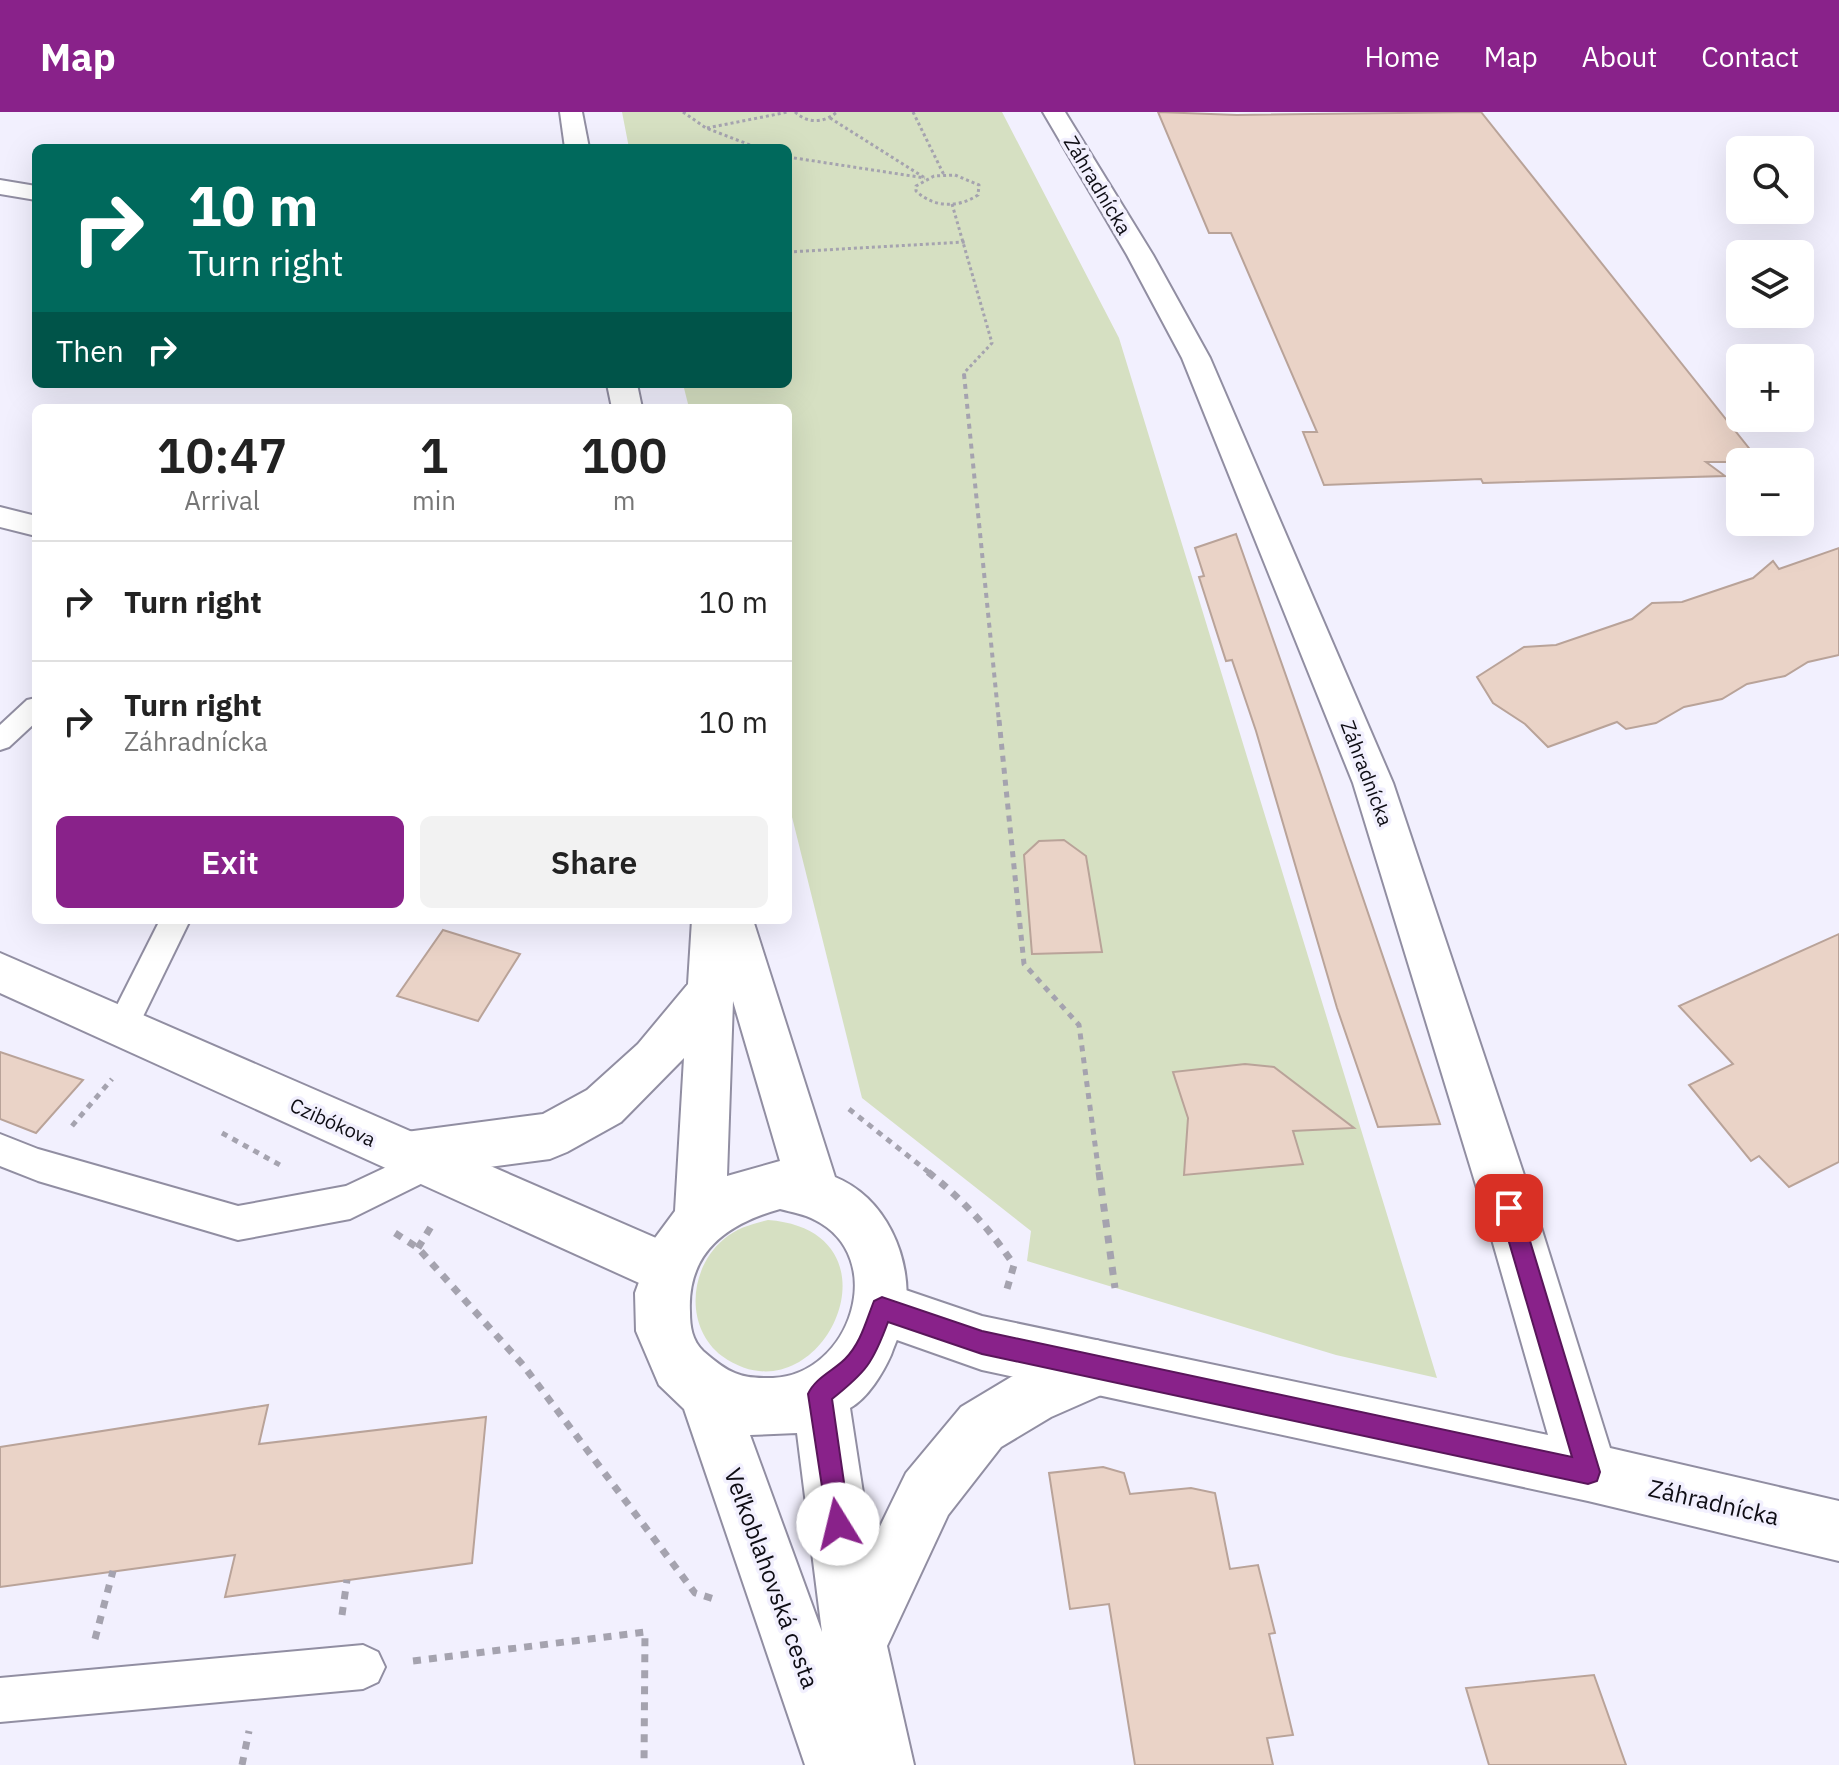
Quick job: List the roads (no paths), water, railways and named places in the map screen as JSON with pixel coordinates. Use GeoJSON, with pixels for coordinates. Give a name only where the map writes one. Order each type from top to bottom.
{"type":"FeatureCollection","features":[{"type":"Feature","properties":{"kind":"street"},"geometry":{"type":"LineString","coordinates":[[571,112],[576,144]]}},
{"type":"Feature","properties":{"kind":"street","name":"Záhradnícka"},"geometry":{"type":"LineString","coordinates":[[1054,112],[1140,255],[1196,358],[1373,783],[1509,1208],[1588,1472]]}},
{"type":"Feature","properties":{"kind":"street"},"geometry":{"type":"LineString","coordinates":[[0,187],[32,192]]}},
{"type":"Feature","properties":{"kind":"street"},"geometry":{"type":"LineString","coordinates":[[0,517],[32,525]]}},
{"type":"Feature","properties":{"kind":"street"},"geometry":{"type":"LineString","coordinates":[[700,1217],[714,924]]}},
{"type":"Feature","properties":{"kind":"street"},"geometry":{"type":"LineString","coordinates":[[732,924],[814,1191]]}},
{"type":"Feature","properties":{"kind":"street","name":"Czibókova"},"geometry":{"type":"LineString","coordinates":[[0,972],[667,1269]]}},
{"type":"Feature","properties":{"kind":"street"},"geometry":{"type":"LineString","coordinates":[[417,1159],[550,1136],[604,1106],[655,1059],[711,990]]}},
{"type":"Feature","properties":{"kind":"street"},"geometry":{"type":"LineString","coordinates":[[780,1185],[814,1191],[848,1211],[874,1244],[884,1286],[882,1309],[867,1349],[854,1367],[820,1394],[804,1402],[769,1409],[736,1404],[706,1391],[686,1373],[671,1350],[663,1323],[661,1295],[667,1269],[680,1241],[700,1217],[729,1197],[747,1190],[780,1185]]}},
{"type":"Feature","properties":{"kind":"street","name":"Záhradnícka"},"geometry":{"type":"LineString","coordinates":[[882,1309],[982,1343],[1588,1472],[1839,1531]]}},
{"type":"Feature","properties":{"kind":"street"},"geometry":{"type":"LineString","coordinates":[[855,1644],[927,1494],[981,1427],[1031,1397],[1097,1368]]}},
{"type":"Feature","properties":{"kind":"street","name":"Veľkoblahovská cesta"},"geometry":{"type":"LineString","coordinates":[[706,1391],[838,1765]]}},
{"type":"Feature","properties":{"kind":"street"},"geometry":{"type":"LineString","coordinates":[[820,1394],[855,1644],[881,1765]]}},
{"type":"Feature","properties":{"kind":"lane"},"geometry":{"type":"LineString","coordinates":[[0,740],[32,711]]}},
{"type":"Feature","properties":{"kind":"lane"},"geometry":{"type":"LineString","coordinates":[[122,1027],[173,924]]}},
{"type":"Feature","properties":{"kind":"lane"},"geometry":{"type":"LineString","coordinates":[[0,1150],[38,1165],[238,1223],[350,1202],[417,1159]]}},
{"type":"Feature","properties":{"kind":"lane"},"geometry":{"type":"LineString","coordinates":[[0,1700],[363,1667]]}}]}
